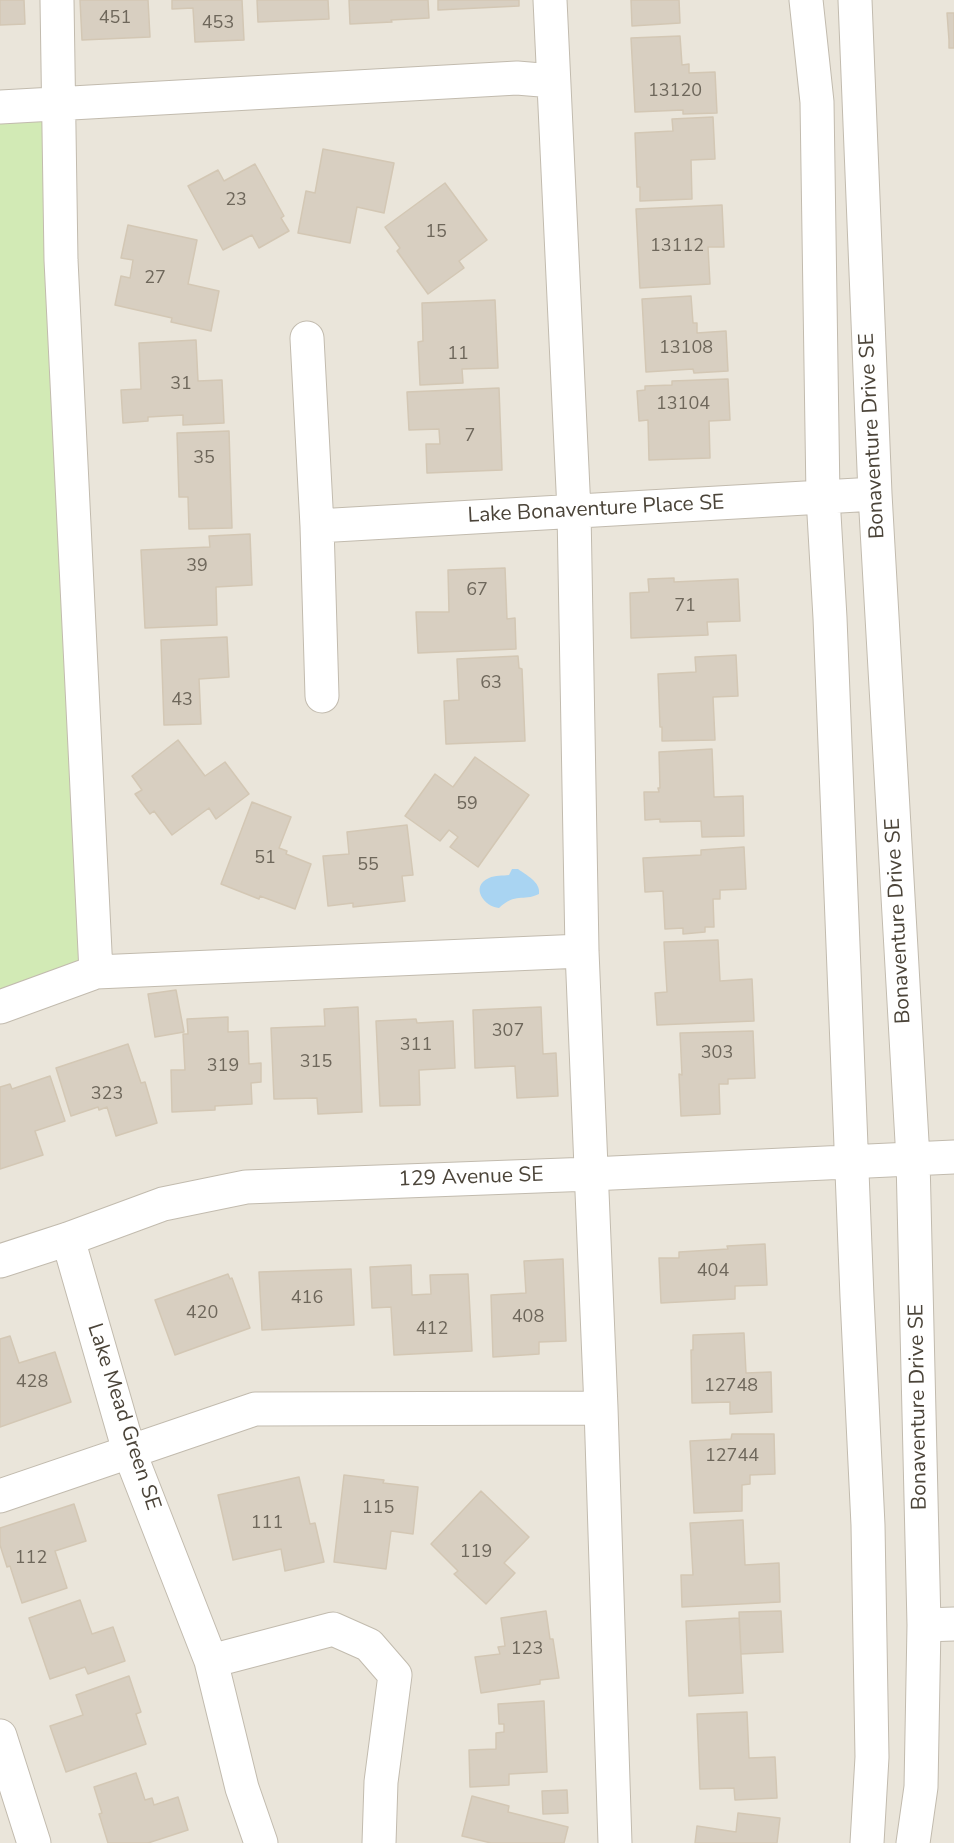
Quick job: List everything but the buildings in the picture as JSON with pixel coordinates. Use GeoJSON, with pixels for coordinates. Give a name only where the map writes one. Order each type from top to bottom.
{"type":"FeatureCollection","features":[{"type":"Feature","properties":{"kind":"street"},"geometry":{"type":"LineString","coordinates":[[57,0],[61,260],[96,972]]}},
{"type":"Feature","properties":{"kind":"street"},"geometry":{"type":"LineString","coordinates":[[550,0],[574,511],[582,951],[601,1407],[615,1843]]}},
{"type":"Feature","properties":{"kind":"street"},"geometry":{"type":"LineString","coordinates":[[806,0],[817,102],[823,497],[868,1524],[872,1757],[867,1843]]}},
{"type":"Feature","properties":{"kind":"street","name":"Bonaventure Drive SE"},"geometry":{"type":"LineString","coordinates":[[855,0],[875,494],[939,1624],[914,1843]]}},
{"type":"Feature","properties":{"kind":"street"},"geometry":{"type":"LineString","coordinates":[[0,107],[517,78],[553,81]]}},
{"type":"Feature","properties":{"kind":"street"},"geometry":{"type":"LineString","coordinates":[[308,338],[322,696]]}},
{"type":"Feature","properties":{"kind":"street","name":"Lake Bonaventure Place SE"},"geometry":{"type":"LineString","coordinates":[[317,526],[875,494]]}},
{"type":"Feature","properties":{"kind":"street"},"geometry":{"type":"LineString","coordinates":[[0,1007],[96,972],[582,951]]}},
{"type":"Feature","properties":{"kind":"street","name":"129 Avenue SE"},"geometry":{"type":"LineString","coordinates":[[0,1261],[163,1204],[246,1187],[954,1157]]}},
{"type":"Feature","properties":{"kind":"street","name":"Lake Mead Green SE"},"geometry":{"type":"LineString","coordinates":[[68,1239],[129,1451],[211,1661],[242,1788],[261,1843]]}},
{"type":"Feature","properties":{"kind":"street"},"geometry":{"type":"LineString","coordinates":[[0,1496],[255,1409],[601,1407]]}},
{"type":"Feature","properties":{"kind":"street"},"geometry":{"type":"LineString","coordinates":[[211,1661],[333,1629],[369,1644],[395,1675],[381,1782],[379,1843]]}},
{"type":"Feature","properties":{"kind":"street"},"geometry":{"type":"LineString","coordinates":[[0,1736],[33,1843]]}},
{"type":"Feature","properties":{"kind":"shaded area"},"geometry":{"type":"Polygon","coordinates":[[[0,0],[954,0],[954,1843],[0,1843],[0,0]]]}},
{"type":"Feature","properties":{"kind":"green space"},"geometry":{"type":"Polygon","coordinates":[[[60,104],[96,972],[0,1007],[0,107],[60,104]]]}},
{"type":"Feature","properties":{"kind":"water"},"geometry":{"type":"Polygon","coordinates":[[[512,869],[518,869],[532,879],[538,886],[539,894],[510,900],[499,908],[494,907],[481,896],[480,886],[491,877],[509,875],[512,869]]]}}]}
